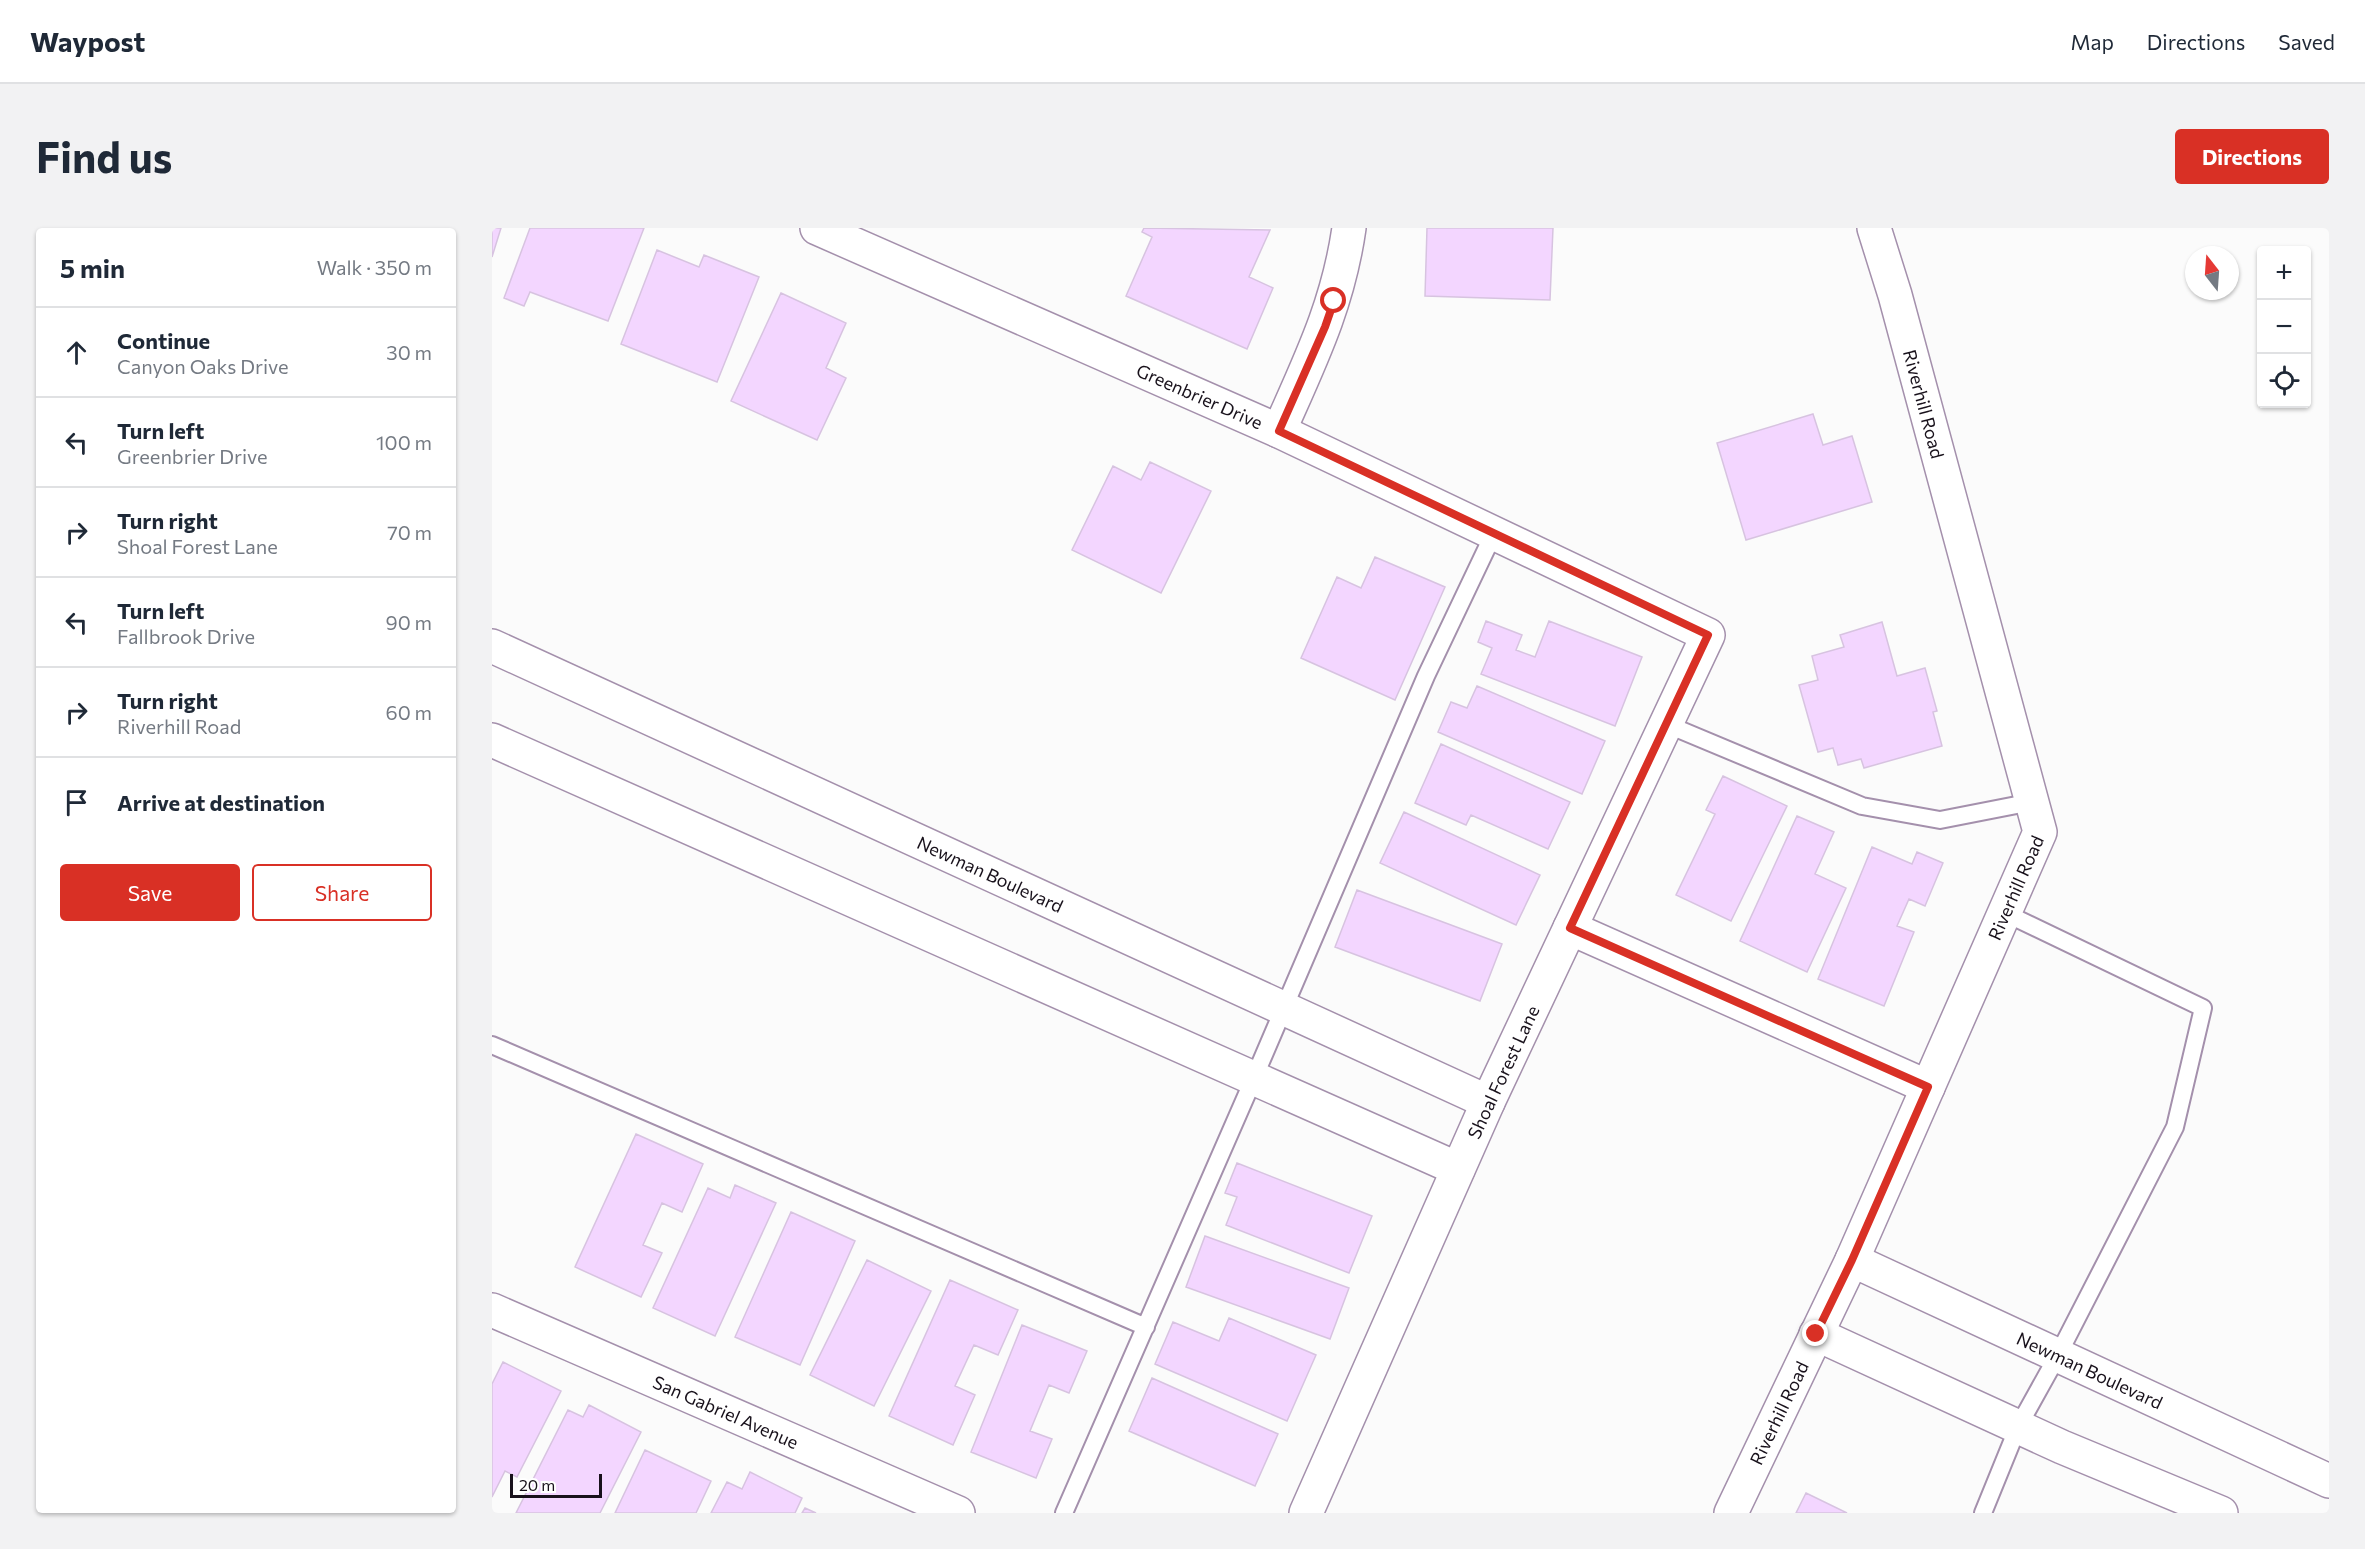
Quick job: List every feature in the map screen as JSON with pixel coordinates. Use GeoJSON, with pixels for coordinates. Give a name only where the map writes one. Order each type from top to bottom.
{"type":"FeatureCollection","features":[{"type":"Feature","properties":{"kind":"street","name":"Greenbrier Drive"},"geometry":{"type":"LineString","coordinates":[[817,228],[1279,431],[1708,635]]}},
{"type":"Feature","properties":{"kind":"street"},"geometry":{"type":"LineString","coordinates":[[1279,431],[1325,327],[1341,275],[1349,228]]}},
{"type":"Feature","properties":{"kind":"street","name":"Riverhill Road"},"geometry":{"type":"LineString","coordinates":[[1731,1513],[1852,1260],[2040,832],[1874,228]]}},
{"type":"Feature","properties":{"kind":"street","name":"Shoal Forest Lane"},"geometry":{"type":"LineString","coordinates":[[1306,1513],[1488,1102],[1708,635]]}},
{"type":"Feature","properties":{"kind":"street","name":"Newman Boulevard"},"geometry":{"type":"LineString","coordinates":[[492,646],[1488,1102]]}},
{"type":"Feature","properties":{"kind":"street"},"geometry":{"type":"LineString","coordinates":[[492,740],[1458,1169]]}},
{"type":"Feature","properties":{"kind":"street"},"geometry":{"type":"LineString","coordinates":[[1570,928],[1928,1087]]}},
{"type":"Feature","properties":{"kind":"street","name":"Newman Boulevard"},"geometry":{"type":"LineString","coordinates":[[1852,1260],[2329,1481]]}},
{"type":"Feature","properties":{"kind":"street","name":"San Gabriel Avenue"},"geometry":{"type":"LineString","coordinates":[[492,1310],[958,1513]]}},
{"type":"Feature","properties":{"kind":"street"},"geometry":{"type":"LineString","coordinates":[[1816,1334],[2019,1427],[2221,1513]]}},
{"type":"Feature","properties":{"kind":"lane"},"geometry":{"type":"LineString","coordinates":[[1064,1513],[1284,1009],[1426,676],[1494,533]]}},
{"type":"Feature","properties":{"kind":"lane"},"geometry":{"type":"LineString","coordinates":[[1666,724],[1862,806],[1940,820],[2032,802]]}},
{"type":"Feature","properties":{"kind":"lane"},"geometry":{"type":"LineString","coordinates":[[1983,1513],[2019,1427],[2175,1127],[2203,1008],[2005,913]]}},
{"type":"Feature","properties":{"kind":"lane"},"geometry":{"type":"LineString","coordinates":[[492,1045],[1146,1327]]}},
{"type":"Feature","properties":{"kind":"building"},"geometry":{"type":"Polygon","coordinates":[[[492,228],[501,228],[492,257],[492,228]]]}},
{"type":"Feature","properties":{"kind":"building"},"geometry":{"type":"Polygon","coordinates":[[[530,228],[644,228],[608,321],[530,292],[524,306],[504,298],[530,228]]]}},
{"type":"Feature","properties":{"kind":"building"},"geometry":{"type":"Polygon","coordinates":[[[1144,228],[1270,230],[1249,277],[1273,288],[1247,349],[1126,296],[1152,237],[1142,232],[1144,228]]]}},
{"type":"Feature","properties":{"kind":"building"},"geometry":{"type":"Polygon","coordinates":[[[1427,228],[1553,228],[1550,300],[1425,296],[1427,228]]]}},
{"type":"Feature","properties":{"kind":"building"},"geometry":{"type":"Polygon","coordinates":[[[657,250],[699,267],[704,255],[759,277],[717,382],[621,344],[657,250]]]}},
{"type":"Feature","properties":{"kind":"building"},"geometry":{"type":"Polygon","coordinates":[[[781,293],[846,323],[826,368],[846,378],[817,440],[731,401],[781,293]]]}},
{"type":"Feature","properties":{"kind":"building"},"geometry":{"type":"Polygon","coordinates":[[[1813,414],[1823,445],[1852,436],[1872,502],[1746,540],[1717,443],[1813,414]]]}},
{"type":"Feature","properties":{"kind":"building"},"geometry":{"type":"Polygon","coordinates":[[[1150,462],[1211,491],[1161,593],[1072,550],[1113,466],[1141,480],[1150,462]]]}},
{"type":"Feature","properties":{"kind":"building"},"geometry":{"type":"Polygon","coordinates":[[[1375,557],[1445,587],[1395,700],[1301,658],[1337,577],[1361,588],[1375,557]]]}},
{"type":"Feature","properties":{"kind":"building"},"geometry":{"type":"Polygon","coordinates":[[[1486,621],[1522,635],[1516,650],[1535,657],[1549,621],[1642,657],[1615,726],[1481,674],[1492,648],[1478,642],[1486,621]]]}},
{"type":"Feature","properties":{"kind":"building"},"geometry":{"type":"Polygon","coordinates":[[[1882,622],[1897,676],[1925,668],[1937,711],[1933,712],[1942,746],[1864,768],[1861,759],[1838,765],[1833,748],[1818,752],[1799,685],[1818,680],[1812,656],[1844,647],[1840,635],[1882,622]]]}},
{"type":"Feature","properties":{"kind":"building"},"geometry":{"type":"Polygon","coordinates":[[[1477,686],[1605,741],[1582,794],[1438,732],[1451,702],[1467,708],[1477,686]]]}},
{"type":"Feature","properties":{"kind":"building"},"geometry":{"type":"Polygon","coordinates":[[[1441,744],[1570,802],[1548,849],[1471,815],[1466,825],[1415,803],[1441,744]]]}},
{"type":"Feature","properties":{"kind":"building"},"geometry":{"type":"Polygon","coordinates":[[[1723,776],[1787,806],[1731,921],[1676,895],[1715,814],[1706,810],[1723,776]]]}},
{"type":"Feature","properties":{"kind":"building"},"geometry":{"type":"Polygon","coordinates":[[[1404,812],[1540,875],[1516,925],[1380,863],[1404,812]]]}},
{"type":"Feature","properties":{"kind":"building"},"geometry":{"type":"Polygon","coordinates":[[[1797,816],[1834,832],[1815,874],[1846,888],[1807,972],[1740,941],[1797,816]]]}},
{"type":"Feature","properties":{"kind":"building"},"geometry":{"type":"Polygon","coordinates":[[[1872,847],[1912,864],[1917,852],[1943,863],[1925,906],[1909,899],[1897,926],[1914,932],[1884,1006],[1818,979],[1872,847]]]}},
{"type":"Feature","properties":{"kind":"building"},"geometry":{"type":"Polygon","coordinates":[[[1357,890],[1502,944],[1480,1001],[1335,947],[1357,890]]]}},
{"type":"Feature","properties":{"kind":"building"},"geometry":{"type":"Polygon","coordinates":[[[636,1134],[703,1164],[682,1212],[662,1203],[643,1245],[662,1253],[641,1297],[575,1267],[636,1134]]]}},
{"type":"Feature","properties":{"kind":"building"},"geometry":{"type":"Polygon","coordinates":[[[1237,1163],[1372,1216],[1349,1273],[1226,1225],[1237,1197],[1225,1193],[1237,1163]]]}},
{"type":"Feature","properties":{"kind":"building"},"geometry":{"type":"Polygon","coordinates":[[[735,1185],[776,1203],[715,1336],[653,1308],[708,1188],[730,1198],[735,1185]]]}},
{"type":"Feature","properties":{"kind":"building"},"geometry":{"type":"Polygon","coordinates":[[[791,1212],[855,1241],[800,1365],[735,1337],[791,1212]]]}},
{"type":"Feature","properties":{"kind":"building"},"geometry":{"type":"Polygon","coordinates":[[[1205,1236],[1349,1288],[1330,1339],[1186,1287],[1205,1236]]]}},
{"type":"Feature","properties":{"kind":"building"},"geometry":{"type":"Polygon","coordinates":[[[867,1260],[931,1291],[874,1406],[810,1375],[867,1260]]]}},
{"type":"Feature","properties":{"kind":"building"},"geometry":{"type":"Polygon","coordinates":[[[950,1280],[1018,1310],[998,1355],[974,1345],[955,1386],[975,1395],[953,1445],[889,1416],[950,1280]]]}},
{"type":"Feature","properties":{"kind":"building"},"geometry":{"type":"Polygon","coordinates":[[[1229,1318],[1316,1355],[1287,1421],[1155,1364],[1173,1322],[1219,1341],[1229,1318]]]}},
{"type":"Feature","properties":{"kind":"building"},"geometry":{"type":"Polygon","coordinates":[[[1022,1325],[1087,1351],[1069,1393],[1049,1385],[1030,1431],[1052,1439],[1036,1478],[971,1452],[1022,1325]]]}},
{"type":"Feature","properties":{"kind":"building"},"geometry":{"type":"Polygon","coordinates":[[[503,1362],[561,1391],[517,1477],[505,1471],[492,1497],[492,1384],[503,1362]]]}},
{"type":"Feature","properties":{"kind":"building"},"geometry":{"type":"Polygon","coordinates":[[[1152,1378],[1278,1434],[1255,1486],[1129,1431],[1152,1378]]]}},
{"type":"Feature","properties":{"kind":"building"},"geometry":{"type":"Polygon","coordinates":[[[589,1405],[641,1432],[600,1513],[516,1513],[568,1410],[583,1417],[589,1405]]]}},
{"type":"Feature","properties":{"kind":"building"},"geometry":{"type":"Polygon","coordinates":[[[645,1450],[711,1481],[696,1513],[615,1513],[645,1450]]]}},
{"type":"Feature","properties":{"kind":"building"},"geometry":{"type":"Polygon","coordinates":[[[750,1472],[802,1498],[795,1513],[711,1513],[727,1482],[742,1489],[750,1472]]]}},
{"type":"Feature","properties":{"kind":"building"},"geometry":{"type":"Polygon","coordinates":[[[1806,1493],[1847,1513],[1796,1513],[1806,1493]]]}},
{"type":"Feature","properties":{"kind":"building"},"geometry":{"type":"Polygon","coordinates":[[[805,1508],[816,1513],[802,1513],[805,1508]]]}},
{"type":"Feature","properties":{"kind":"route"},"geometry":{"type":"LineString","coordinates":[[1334,301],[1325,327],[1279,431],[1708,635],[1570,928],[1928,1087],[1852,1260],[1816,1334]]}}]}
